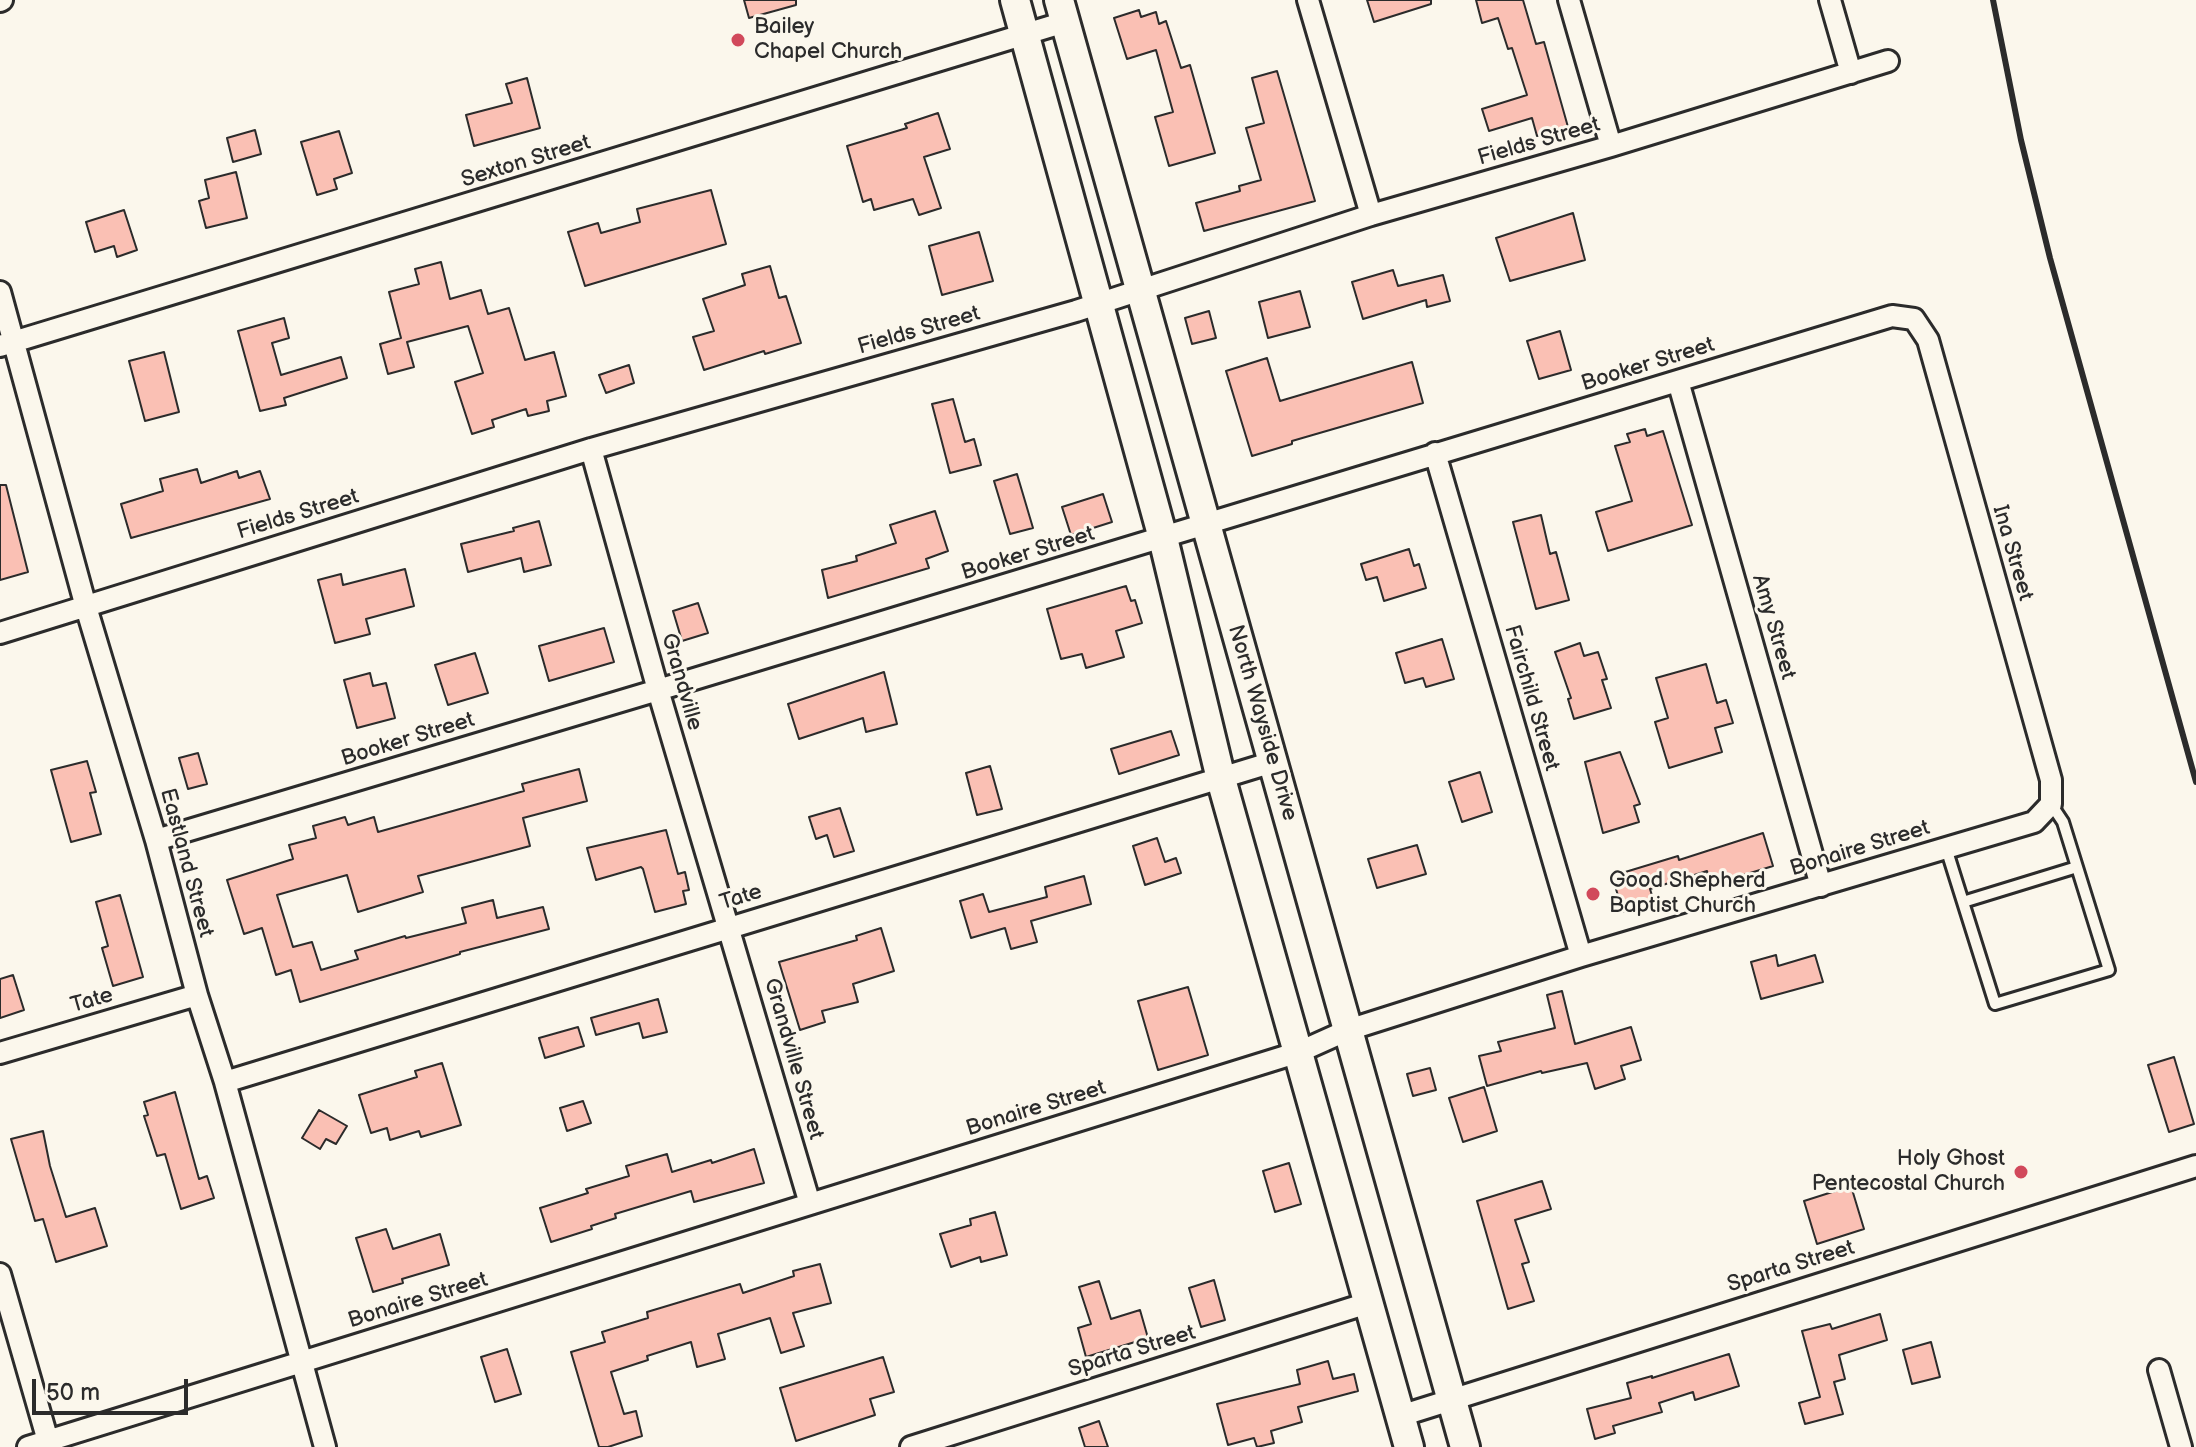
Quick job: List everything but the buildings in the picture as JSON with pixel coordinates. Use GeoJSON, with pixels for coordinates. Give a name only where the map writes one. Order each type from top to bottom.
{"type":"FeatureCollection","features":[{"type":"Feature","properties":{"kind":"main road"},"geometry":{"type":"LineString","coordinates":[[1015,0],[1163,538],[1221,779],[1409,1447]]}},
{"type":"Feature","properties":{"kind":"main road","name":"North Wayside Drive"},"geometry":{"type":"LineString","coordinates":[[1062,11],[1465,1447]]}},
{"type":"Feature","properties":{"kind":"street"},"geometry":{"type":"LineString","coordinates":[[1308,0],[1371,215]]}},
{"type":"Feature","properties":{"kind":"street"},"geometry":{"type":"LineString","coordinates":[[1569,0],[1611,146]]}},
{"type":"Feature","properties":{"kind":"street"},"geometry":{"type":"LineString","coordinates":[[1830,0],[1851,73]]}},
{"type":"Feature","properties":{"kind":"street","name":"Sexton Street"},"geometry":{"type":"LineString","coordinates":[[7,344],[1025,36],[1062,11]]}},
{"type":"Feature","properties":{"kind":"street","name":"Fields Street"},"geometry":{"type":"LineString","coordinates":[[0,633],[591,449],[1100,304],[1371,215],[1888,61]]}},
{"type":"Feature","properties":{"kind":"street","name":"Eastland Street"},"geometry":{"type":"LineString","coordinates":[[0,292],[7,344],[156,840],[325,1447]]}},
{"type":"Feature","properties":{"kind":"street","name":"Booker Street"},"geometry":{"type":"LineString","coordinates":[[156,840],[1892,316],[1914,319]]}},
{"type":"Feature","properties":{"kind":"street","name":"Ina Street"},"geometry":{"type":"LineString","coordinates":[[1914,319],[1928,340],[2051,780],[2051,804]]}},
{"type":"Feature","properties":{"kind":"street","name":"Amy Street"},"geometry":{"type":"LineString","coordinates":[[1678,381],[1821,886]]}},
{"type":"Feature","properties":{"kind":"street","name":"Grandville"},"geometry":{"type":"LineString","coordinates":[[591,449],[658,690],[729,926]]}},
{"type":"Feature","properties":{"kind":"street","name":"Fairchild Street"},"geometry":{"type":"LineString","coordinates":[[1435,453],[1581,956]]}},
{"type":"Feature","properties":{"kind":"street","name":"Tate"},"geometry":{"type":"LineString","coordinates":[[225,1082],[1273,762]]}},
{"type":"Feature","properties":{"kind":"street","name":"Bonaire Street"},"geometry":{"type":"LineString","coordinates":[[28,1447],[1299,1052],[1348,1030],[1581,956],[2034,822],[2051,804]]}},
{"type":"Feature","properties":{"kind":"street","name":"Grandville Street"},"geometry":{"type":"LineString","coordinates":[[729,926],[810,1204]]}},
{"type":"Feature","properties":{"kind":"street","name":"Tate"},"geometry":{"type":"LineString","coordinates":[[0,1053],[197,995]]}},
{"type":"Feature","properties":{"kind":"street","name":"Sparta Street"},"geometry":{"type":"LineString","coordinates":[[1400,1416],[2196,1166]]}},
{"type":"Feature","properties":{"kind":"street"},"geometry":{"type":"LineString","coordinates":[[0,1274],[48,1441]]}},
{"type":"Feature","properties":{"kind":"street","name":"Sparta Street"},"geometry":{"type":"LineString","coordinates":[[911,1447],[1368,1303]]}},
{"type":"Feature","properties":{"kind":"street"},"geometry":{"type":"LineString","coordinates":[[2159,1370],[2181,1447]]}},
{"type":"Feature","properties":{"kind":"lane"},"geometry":{"type":"LineString","coordinates":[[1946,847],[1995,1004],[2109,970],[2063,822],[2051,804]]}},
{"type":"Feature","properties":{"kind":"lane"},"geometry":{"type":"LineString","coordinates":[[1963,902],[2077,867]]}},
{"type":"Feature","properties":{"kind":"railway"},"geometry":{"type":"LineString","coordinates":[[1993,0],[2021,140],[2050,258],[2196,782]]}},
{"type":"Feature","properties":{"kind":"place","name":"Bailey Chapel Church"},"geometry":{"type":"Point","coordinates":[738,40]}},
{"type":"Feature","properties":{"kind":"place","name":"Good Shepherd Baptist Church"},"geometry":{"type":"Point","coordinates":[1593,894]}},
{"type":"Feature","properties":{"kind":"place","name":"Holy Ghost Pentecostal Church"},"geometry":{"type":"Point","coordinates":[2021,1172]}}]}
